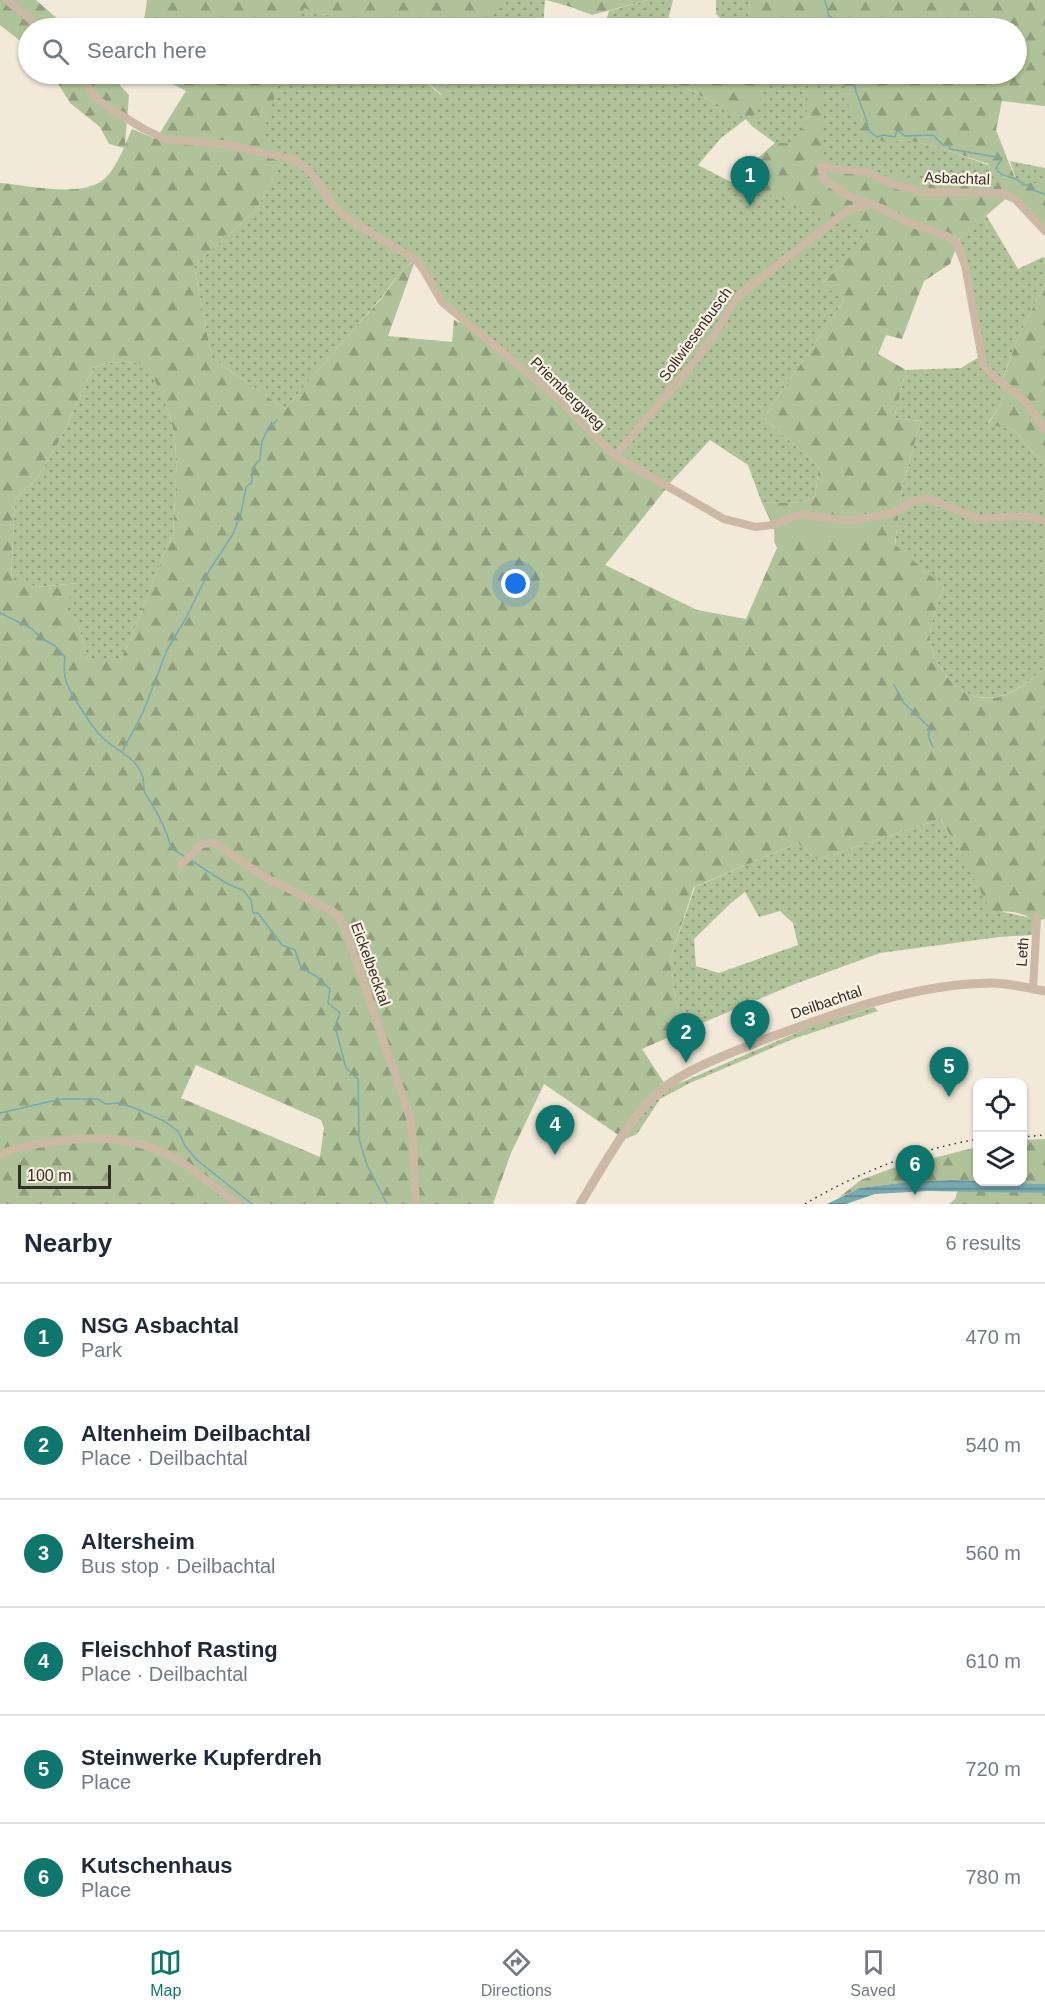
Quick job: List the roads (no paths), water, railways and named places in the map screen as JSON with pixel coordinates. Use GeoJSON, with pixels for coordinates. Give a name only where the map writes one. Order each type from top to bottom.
{"type":"FeatureCollection","features":[{"type":"Feature","properties":{"kind":"street"},"geometry":{"type":"LineString","coordinates":[[6,0],[28,18]]}},
{"type":"Feature","properties":{"kind":"street","name":"Priembergweg"},"geometry":{"type":"LineString","coordinates":[[86,84],[96,98],[128,120],[165,139],[253,149],[302,164],[310,171],[340,212],[416,260],[442,302],[552,393],[615,456],[724,519],[756,527],[772,525],[801,514],[849,521],[897,512],[920,498],[939,502],[979,519],[1028,516],[1045,521]]}},
{"type":"Feature","properties":{"kind":"street","name":"Asbachtal"},"geometry":{"type":"LineString","coordinates":[[869,204],[832,186],[822,176],[821,167],[867,172],[892,184],[921,192],[1001,193],[1015,199],[1045,231]]}},
{"type":"Feature","properties":{"kind":"street"},"geometry":{"type":"LineString","coordinates":[[869,204],[904,221],[954,240],[965,265],[983,364],[992,375],[1025,401],[1045,429]]}},
{"type":"Feature","properties":{"kind":"street","name":"Sollwiesenbusch"},"geometry":{"type":"LineString","coordinates":[[615,456],[711,340],[738,296],[841,215],[855,207],[869,204]]}},
{"type":"Feature","properties":{"kind":"street","name":"Eickelbecktal"},"geometry":{"type":"LineString","coordinates":[[181,865],[202,844],[214,843],[263,876],[334,912],[342,921],[410,1117],[416,1204]]}},
{"type":"Feature","properties":{"kind":"street","name":"Leth"},"geometry":{"type":"LineString","coordinates":[[1033,989],[1037,918]]}},
{"type":"Feature","properties":{"kind":"street","name":"Deilbachtal"},"geometry":{"type":"LineString","coordinates":[[580,1204],[638,1114],[655,1095],[670,1083],[714,1061],[810,1022],[897,996],[994,983],[1045,991]]}},
{"type":"Feature","properties":{"kind":"street"},"geometry":{"type":"LineString","coordinates":[[0,1154],[21,1147],[79,1138],[104,1137],[130,1141],[147,1146],[185,1165],[238,1204]]}},
{"type":"Feature","properties":{"kind":"water"},"geometry":{"type":"Polygon","coordinates":[[[973,1181],[973,1186],[1045,1184],[1045,1193],[928,1191],[875,1194],[846,1204],[827,1204],[860,1188],[908,1182],[973,1181]]]}},
{"type":"Feature","properties":{"kind":"waterway"},"geometry":{"type":"LineString","coordinates":[[825,0],[829,16],[832,18]]}},
{"type":"Feature","properties":{"kind":"waterway"},"geometry":{"type":"LineString","coordinates":[[854,84],[868,130],[877,137],[883,135],[895,137],[897,130],[905,136],[933,135],[943,145],[949,145],[950,149],[1002,158],[996,168],[998,172],[1045,194]]}},
{"type":"Feature","properties":{"kind":"waterway"},"geometry":{"type":"LineString","coordinates":[[122,752],[144,710],[167,650],[209,571],[233,534],[241,513],[246,487],[252,482],[252,469],[260,459],[262,441],[268,429],[277,420]]}},
{"type":"Feature","properties":{"kind":"waterway"},"geometry":{"type":"LineString","coordinates":[[0,613],[31,628],[41,638],[55,646],[65,657],[66,681],[69,689],[100,735],[137,766],[142,775],[145,792],[161,820],[171,848],[184,856]]}},
{"type":"Feature","properties":{"kind":"waterway"},"geometry":{"type":"LineString","coordinates":[[894,685],[903,702],[929,727],[929,738],[933,747]]}},
{"type":"Feature","properties":{"kind":"waterway"},"geometry":{"type":"LineString","coordinates":[[192,861],[226,883],[244,891],[251,900],[253,913],[258,913],[282,945],[295,950],[301,968],[316,976],[330,989],[328,1003],[340,1013],[335,1027],[346,1068],[358,1079],[359,1139],[367,1165],[387,1204]]}},
{"type":"Feature","properties":{"kind":"waterway"},"geometry":{"type":"LineString","coordinates":[[0,1113],[61,1099],[97,1099],[106,1104],[119,1103],[132,1107],[164,1121],[178,1131],[185,1146],[197,1160],[252,1204]]}},
{"type":"Feature","properties":{"kind":"railway"},"geometry":{"type":"LineString","coordinates":[[1027,1137],[1045,1135]]}},
{"type":"Feature","properties":{"kind":"railway"},"geometry":{"type":"LineString","coordinates":[[805,1204],[825,1192],[888,1164],[932,1149],[973,1140]]}},
{"type":"Feature","properties":{"kind":"place","name":"NSG Asbachtal"},"geometry":{"type":"Point","coordinates":[750,206]}},
{"type":"Feature","properties":{"kind":"place","name":"Altersheim"},"geometry":{"type":"Point","coordinates":[750,1050]}},
{"type":"Feature","properties":{"kind":"place","name":"Altenheim Deilbachtal"},"geometry":{"type":"Point","coordinates":[686,1063]}},
{"type":"Feature","properties":{"kind":"place","name":"Steinwerke Kupferdreh"},"geometry":{"type":"Point","coordinates":[949,1097]}},
{"type":"Feature","properties":{"kind":"place","name":"Fleischhof Rasting"},"geometry":{"type":"Point","coordinates":[555,1155]}},
{"type":"Feature","properties":{"kind":"place","name":"Kutschenhaus"},"geometry":{"type":"Point","coordinates":[915,1195]}}]}
